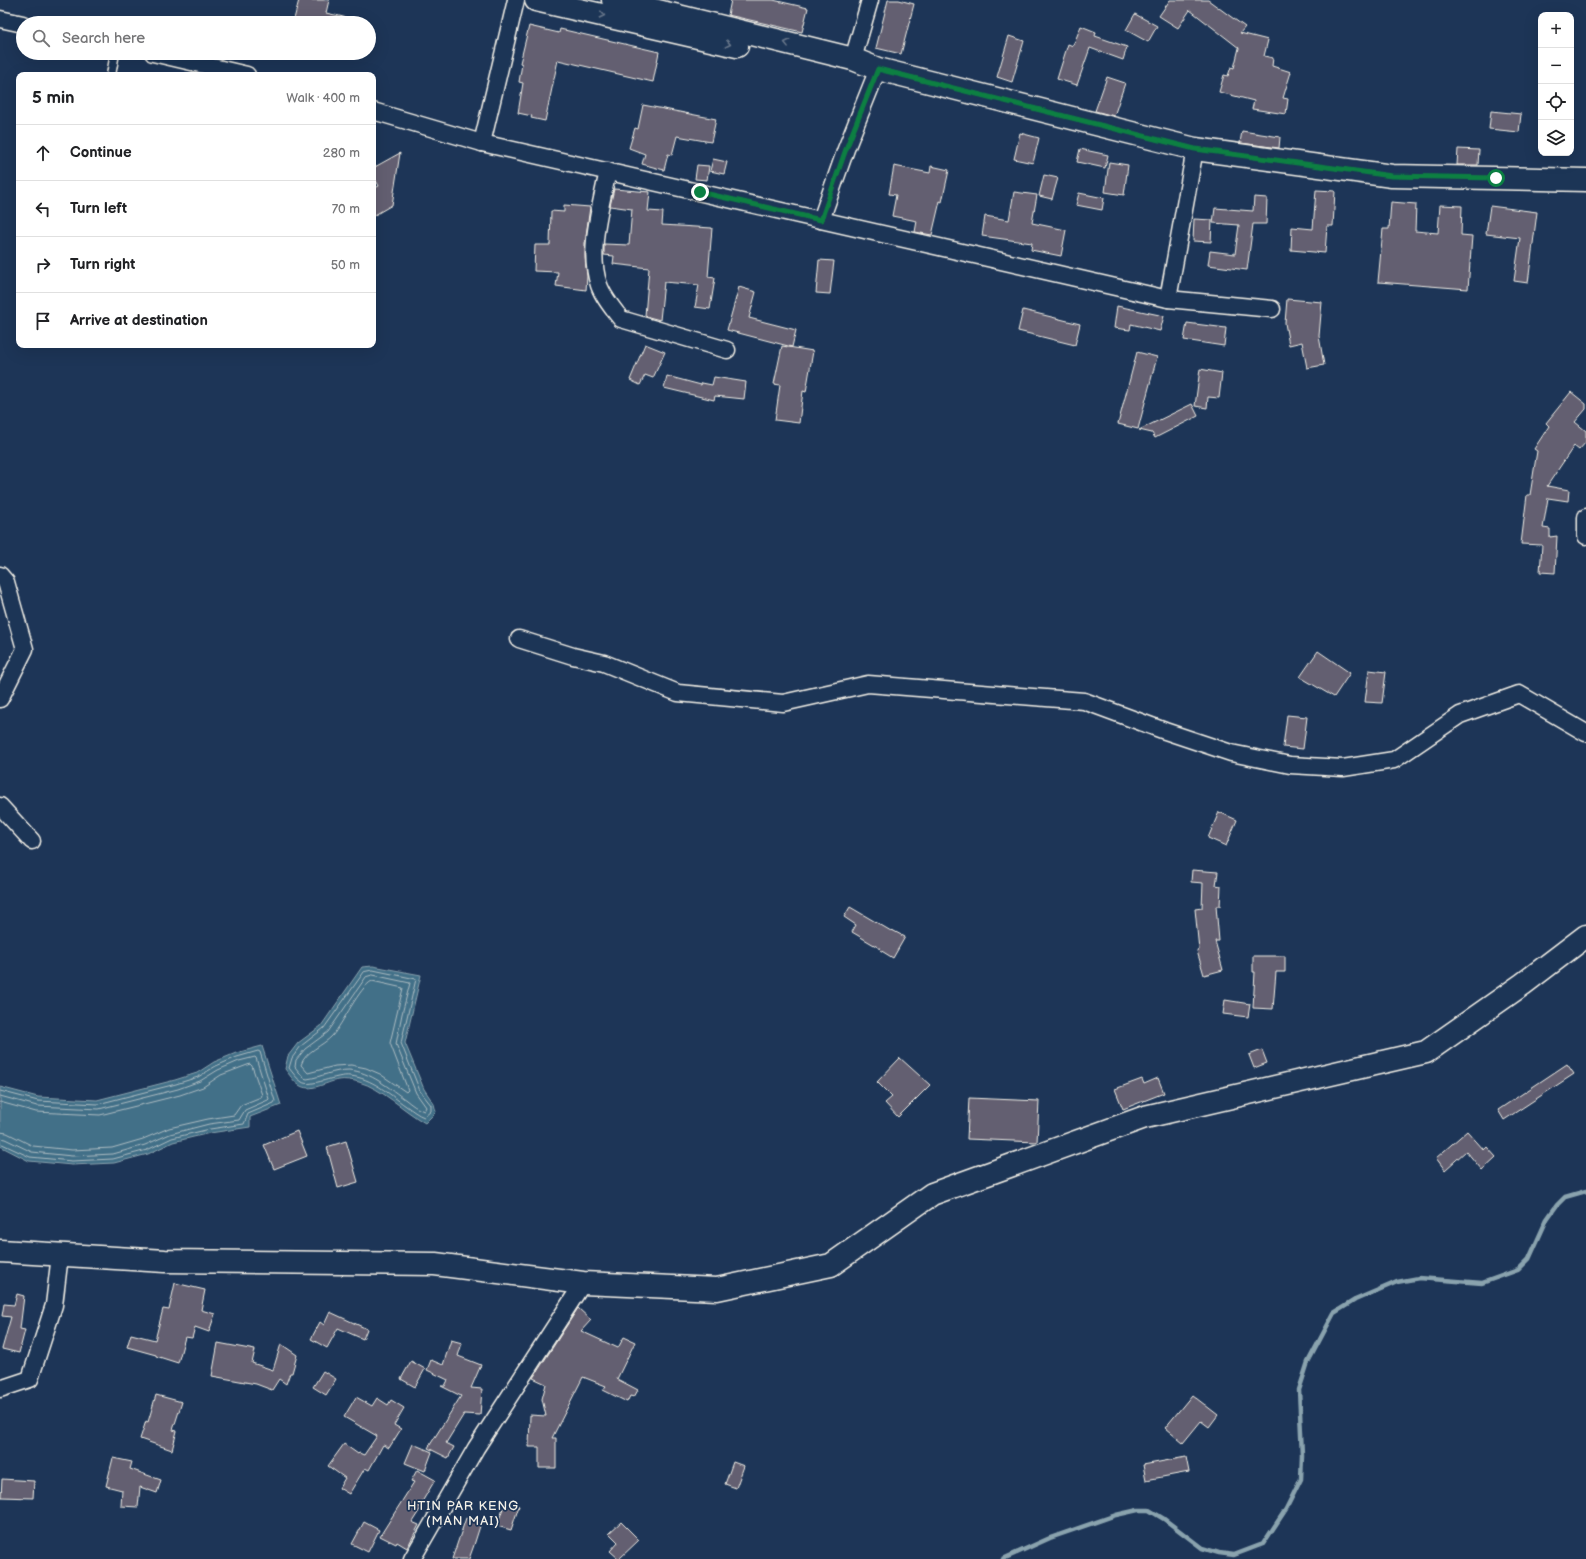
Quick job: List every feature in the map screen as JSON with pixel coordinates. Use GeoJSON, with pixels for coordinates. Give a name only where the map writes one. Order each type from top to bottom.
{"type":"FeatureCollection","features":[{"type":"Feature","properties":{"kind":"main road"},"geometry":{"type":"LineString","coordinates":[[536,0],[836,69],[878,69]]}},
{"type":"Feature","properties":{"kind":"main road"},"geometry":{"type":"LineString","coordinates":[[618,1],[854,59],[878,69],[1195,149],[1392,176],[1586,180]]}},
{"type":"Feature","properties":{"kind":"main road"},"geometry":{"type":"LineString","coordinates":[[0,1251],[165,1261],[435,1264],[582,1283],[717,1289],[831,1265],[932,1194],[1146,1116],[1426,1052],[1523,984],[1586,936]]}},
{"type":"Feature","properties":{"kind":"street"},"geometry":{"type":"LineString","coordinates":[[482,143],[516,0]]}},
{"type":"Feature","properties":{"kind":"street"},"geometry":{"type":"LineString","coordinates":[[854,59],[870,0]]}},
{"type":"Feature","properties":{"kind":"street"},"geometry":{"type":"LineString","coordinates":[[0,19],[16,22]]}},
{"type":"Feature","properties":{"kind":"street"},"geometry":{"type":"LineString","coordinates":[[183,60],[234,72]]}},
{"type":"Feature","properties":{"kind":"street"},"geometry":{"type":"LineString","coordinates":[[821,220],[846,149],[878,69]]}},
{"type":"Feature","properties":{"kind":"street"},"geometry":{"type":"LineString","coordinates":[[376,112],[482,143],[1168,299],[1272,309]]}},
{"type":"Feature","properties":{"kind":"street"},"geometry":{"type":"LineString","coordinates":[[1168,299],[1195,149]]}},
{"type":"Feature","properties":{"kind":"street"},"geometry":{"type":"LineString","coordinates":[[608,171],[596,232],[595,263],[599,285],[614,309],[621,319],[727,350]]}},
{"type":"Feature","properties":{"kind":"street"},"geometry":{"type":"LineString","coordinates":[[1586,517],[1586,536]]}},
{"type":"Feature","properties":{"kind":"street"},"geometry":{"type":"LineString","coordinates":[[0,575],[6,582],[25,649],[0,699]]}},
{"type":"Feature","properties":{"kind":"street"},"geometry":{"type":"LineString","coordinates":[[518,639],[604,664],[678,693],[783,703],[868,684],[1084,701],[1165,731],[1231,753],[1290,765],[1343,768],[1394,760],[1460,714],[1519,694],[1586,733]]}},
{"type":"Feature","properties":{"kind":"street"},"geometry":{"type":"LineString","coordinates":[[0,806],[32,841]]}},
{"type":"Feature","properties":{"kind":"street"},"geometry":{"type":"LineString","coordinates":[[0,1389],[30,1379],[54,1305],[60,1255]]}},
{"type":"Feature","properties":{"kind":"street"},"geometry":{"type":"LineString","coordinates":[[412,1559],[476,1448],[582,1283]]}},
{"type":"Feature","properties":{"kind":"lane"},"geometry":{"type":"LineString","coordinates":[[112,72],[114,60]]}},
{"type":"Feature","properties":{"kind":"water"},"geometry":{"type":"Polygon","coordinates":[[[373,966],[421,975],[405,1043],[424,1089],[434,1104],[436,1112],[425,1123],[384,1094],[367,1085],[354,1081],[338,1080],[308,1088],[295,1082],[285,1069],[288,1056],[298,1043],[321,1026],[362,967],[373,966]]]}},
{"type":"Feature","properties":{"kind":"water"},"geometry":{"type":"Polygon","coordinates":[[[262,1046],[281,1105],[250,1117],[250,1127],[210,1133],[173,1142],[148,1154],[114,1163],[72,1165],[29,1161],[0,1146],[0,1087],[38,1097],[97,1100],[197,1073],[214,1062],[236,1053],[262,1046]]]}},
{"type":"Feature","properties":{"kind":"building"},"geometry":{"type":"Polygon","coordinates":[[[299,0],[329,0],[326,13],[339,16],[295,16],[299,0]]]}},
{"type":"Feature","properties":{"kind":"building"},"geometry":{"type":"Polygon","coordinates":[[[731,0],[773,0],[808,8],[802,32],[728,15],[731,0]]]}},
{"type":"Feature","properties":{"kind":"building"},"geometry":{"type":"Polygon","coordinates":[[[888,0],[899,0],[914,4],[901,54],[876,48],[888,0]]]}},
{"type":"Feature","properties":{"kind":"building"},"geometry":{"type":"Polygon","coordinates":[[[1170,0],[1208,0],[1245,27],[1240,33],[1268,40],[1264,56],[1273,58],[1272,66],[1291,72],[1283,98],[1288,99],[1286,114],[1252,109],[1254,101],[1219,92],[1224,75],[1228,76],[1231,67],[1234,68],[1239,48],[1190,10],[1178,28],[1159,16],[1170,0]]]}},
{"type":"Feature","properties":{"kind":"building"},"geometry":{"type":"Polygon","coordinates":[[[1135,14],[1157,26],[1148,42],[1126,30],[1135,14]]]}},
{"type":"Feature","properties":{"kind":"building"},"geometry":{"type":"Polygon","coordinates":[[[529,26],[559,33],[560,29],[659,52],[653,82],[558,60],[545,121],[518,113],[523,83],[519,82],[522,64],[520,63],[529,26]]]}},
{"type":"Feature","properties":{"kind":"building"},"geometry":{"type":"Polygon","coordinates":[[[1081,26],[1096,32],[1095,36],[1127,47],[1123,60],[1090,48],[1077,85],[1057,79],[1068,44],[1073,46],[1081,26]]]}},
{"type":"Feature","properties":{"kind":"building"},"geometry":{"type":"Polygon","coordinates":[[[1009,36],[1024,41],[1012,82],[997,77],[1009,36]]]}},
{"type":"Feature","properties":{"kind":"building"},"geometry":{"type":"Polygon","coordinates":[[[1107,77],[1125,83],[1114,116],[1095,111],[1107,77]]]}},
{"type":"Feature","properties":{"kind":"building"},"geometry":{"type":"Polygon","coordinates":[[[643,105],[716,119],[711,142],[677,136],[672,155],[668,154],[664,170],[642,164],[645,154],[629,148],[635,128],[638,129],[643,105]]]}},
{"type":"Feature","properties":{"kind":"building"},"geometry":{"type":"Polygon","coordinates":[[[1491,111],[1521,114],[1519,132],[1489,129],[1491,111]]]}},
{"type":"Feature","properties":{"kind":"building"},"geometry":{"type":"Polygon","coordinates":[[[1242,131],[1280,137],[1279,148],[1240,143],[1242,131]]]}},
{"type":"Feature","properties":{"kind":"building"},"geometry":{"type":"Polygon","coordinates":[[[1020,133],[1039,138],[1033,163],[1014,159],[1020,133]]]}},
{"type":"Feature","properties":{"kind":"building"},"geometry":{"type":"Polygon","coordinates":[[[1080,149],[1108,155],[1105,168],[1077,162],[1080,149]]]}},
{"type":"Feature","properties":{"kind":"building"},"geometry":{"type":"Polygon","coordinates":[[[1458,149],[1479,150],[1478,165],[1457,165],[1458,149]]]}},
{"type":"Feature","properties":{"kind":"building"},"geometry":{"type":"Polygon","coordinates":[[[400,153],[392,205],[376,214],[376,188],[379,186],[376,180],[376,166],[400,153]]]}},
{"type":"Feature","properties":{"kind":"building"},"geometry":{"type":"Polygon","coordinates":[[[713,159],[727,162],[724,174],[710,171],[713,159]]]}},
{"type":"Feature","properties":{"kind":"building"},"geometry":{"type":"Polygon","coordinates":[[[1109,162],[1128,165],[1124,195],[1105,192],[1109,162]]]}},
{"type":"Feature","properties":{"kind":"building"},"geometry":{"type":"Polygon","coordinates":[[[697,165],[709,166],[707,180],[695,179],[697,165]]]}},
{"type":"Feature","properties":{"kind":"building"},"geometry":{"type":"Polygon","coordinates":[[[894,166],[930,173],[931,166],[949,170],[942,202],[940,201],[932,235],[915,232],[917,221],[892,216],[896,195],[889,194],[894,166]]]}},
{"type":"Feature","properties":{"kind":"building"},"geometry":{"type":"Polygon","coordinates":[[[1044,175],[1058,178],[1052,199],[1039,196],[1044,175]]]}},
{"type":"Feature","properties":{"kind":"building"},"geometry":{"type":"Polygon","coordinates":[[[614,189],[650,192],[648,211],[663,212],[662,225],[712,228],[708,277],[715,278],[710,309],[695,307],[699,285],[664,282],[660,320],[645,316],[649,268],[613,264],[614,256],[604,255],[604,244],[629,245],[632,209],[610,206],[614,189]]]}},
{"type":"Feature","properties":{"kind":"building"},"geometry":{"type":"Polygon","coordinates":[[[1316,190],[1335,191],[1333,226],[1327,226],[1325,253],[1291,250],[1292,227],[1313,229],[1316,190]]]}},
{"type":"Feature","properties":{"kind":"building"},"geometry":{"type":"Polygon","coordinates":[[[1014,192],[1037,195],[1032,223],[1066,230],[1061,256],[1031,250],[1032,243],[982,236],[985,216],[1009,220],[1014,192]]]}},
{"type":"Feature","properties":{"kind":"building"},"geometry":{"type":"Polygon","coordinates":[[[1079,193],[1104,198],[1102,210],[1076,205],[1079,193]]]}},
{"type":"Feature","properties":{"kind":"building"},"geometry":{"type":"Polygon","coordinates":[[[1254,197],[1267,198],[1266,224],[1253,224],[1247,270],[1208,265],[1210,251],[1235,254],[1239,225],[1213,223],[1215,208],[1253,211],[1254,197]]]}},
{"type":"Feature","properties":{"kind":"building"},"geometry":{"type":"Polygon","coordinates":[[[1391,202],[1416,204],[1415,231],[1438,233],[1440,205],[1462,206],[1461,235],[1472,236],[1468,289],[1378,282],[1383,229],[1389,229],[1391,202]]]}},
{"type":"Feature","properties":{"kind":"building"},"geometry":{"type":"Polygon","coordinates":[[[564,205],[590,207],[585,243],[587,276],[586,290],[556,286],[558,272],[534,271],[535,245],[550,245],[551,211],[564,212],[564,205]]]}},
{"type":"Feature","properties":{"kind":"building"},"geometry":{"type":"Polygon","coordinates":[[[1490,206],[1537,212],[1528,283],[1514,281],[1520,238],[1486,234],[1490,206]]]}},
{"type":"Feature","properties":{"kind":"building"},"geometry":{"type":"Polygon","coordinates":[[[1194,219],[1212,220],[1211,242],[1193,241],[1194,219]]]}},
{"type":"Feature","properties":{"kind":"building"},"geometry":{"type":"Polygon","coordinates":[[[819,260],[834,261],[830,294],[816,293],[819,260]]]}},
{"type":"Feature","properties":{"kind":"building"},"geometry":{"type":"Polygon","coordinates":[[[739,287],[756,292],[749,318],[796,330],[792,347],[727,330],[739,287]]]}},
{"type":"Feature","properties":{"kind":"building"},"geometry":{"type":"Polygon","coordinates":[[[1287,299],[1322,302],[1319,336],[1324,365],[1307,368],[1302,342],[1289,345],[1285,323],[1287,299]]]}},
{"type":"Feature","properties":{"kind":"building"},"geometry":{"type":"Polygon","coordinates":[[[1117,306],[1164,316],[1160,331],[1131,324],[1130,330],[1114,328],[1117,306]]]}},
{"type":"Feature","properties":{"kind":"building"},"geometry":{"type":"Polygon","coordinates":[[[1023,310],[1080,324],[1075,345],[1018,331],[1023,310]]]}},
{"type":"Feature","properties":{"kind":"building"},"geometry":{"type":"Polygon","coordinates":[[[1187,323],[1226,328],[1224,346],[1184,340],[1187,323]]]}},
{"type":"Feature","properties":{"kind":"building"},"geometry":{"type":"Polygon","coordinates":[[[645,344],[665,352],[653,378],[645,375],[640,385],[630,380],[645,344]]]}},
{"type":"Feature","properties":{"kind":"building"},"geometry":{"type":"Polygon","coordinates":[[[782,346],[813,351],[806,392],[803,391],[799,423],[775,420],[780,385],[774,384],[782,346]]]}},
{"type":"Feature","properties":{"kind":"building"},"geometry":{"type":"Polygon","coordinates":[[[1137,352],[1157,357],[1138,429],[1118,424],[1137,352]]]}},
{"type":"Feature","properties":{"kind":"building"},"geometry":{"type":"Polygon","coordinates":[[[1200,369],[1222,373],[1219,398],[1208,397],[1207,408],[1195,406],[1200,369]]]}},
{"type":"Feature","properties":{"kind":"building"},"geometry":{"type":"Polygon","coordinates":[[[667,376],[701,385],[702,383],[712,385],[714,377],[746,382],[744,399],[715,396],[714,400],[664,388],[667,376]]]}},
{"type":"Feature","properties":{"kind":"building"},"geometry":{"type":"Polygon","coordinates":[[[1571,392],[1586,404],[1586,409],[1575,422],[1586,431],[1586,442],[1579,450],[1574,446],[1547,486],[1569,490],[1568,501],[1548,498],[1543,528],[1550,529],[1550,537],[1557,536],[1555,573],[1540,572],[1542,545],[1521,544],[1527,495],[1530,495],[1537,451],[1534,449],[1549,426],[1546,423],[1571,392]]]}},
{"type":"Feature","properties":{"kind":"building"},"geometry":{"type":"Polygon","coordinates":[[[1192,404],[1198,416],[1155,438],[1152,433],[1139,430],[1192,404]]]}},
{"type":"Feature","properties":{"kind":"building"},"geometry":{"type":"Polygon","coordinates":[[[1318,651],[1350,673],[1334,697],[1300,677],[1318,651]]]}},
{"type":"Feature","properties":{"kind":"building"},"geometry":{"type":"Polygon","coordinates":[[[1369,670],[1386,672],[1382,703],[1365,702],[1369,670]]]}},
{"type":"Feature","properties":{"kind":"building"},"geometry":{"type":"Polygon","coordinates":[[[1287,715],[1307,717],[1303,749],[1283,747],[1287,715]]]}},
{"type":"Feature","properties":{"kind":"building"},"geometry":{"type":"Polygon","coordinates":[[[1219,812],[1237,820],[1226,846],[1208,838],[1219,812]]]}},
{"type":"Feature","properties":{"kind":"building"},"geometry":{"type":"Polygon","coordinates":[[[1192,870],[1218,872],[1216,885],[1221,886],[1220,906],[1216,906],[1219,941],[1215,941],[1223,970],[1204,975],[1197,951],[1199,950],[1195,909],[1202,908],[1203,883],[1191,882],[1192,870]]]}},
{"type":"Feature","properties":{"kind":"building"},"geometry":{"type":"Polygon","coordinates":[[[850,907],[891,931],[892,930],[905,937],[893,958],[852,932],[856,925],[844,917],[850,907]]]}},
{"type":"Feature","properties":{"kind":"building"},"geometry":{"type":"Polygon","coordinates":[[[1253,956],[1285,956],[1285,972],[1276,972],[1273,1009],[1253,1008],[1255,972],[1253,972],[1253,956]]]}},
{"type":"Feature","properties":{"kind":"building"},"geometry":{"type":"Polygon","coordinates":[[[1225,1000],[1250,1004],[1248,1017],[1223,1014],[1225,1000]]]}},
{"type":"Feature","properties":{"kind":"building"},"geometry":{"type":"Polygon","coordinates":[[[1262,1050],[1267,1063],[1254,1068],[1249,1055],[1262,1050]]]}},
{"type":"Feature","properties":{"kind":"building"},"geometry":{"type":"Polygon","coordinates":[[[900,1058],[930,1085],[898,1117],[885,1103],[892,1097],[877,1082],[900,1058]]]}},
{"type":"Feature","properties":{"kind":"building"},"geometry":{"type":"Polygon","coordinates":[[[1567,1064],[1574,1074],[1504,1120],[1498,1110],[1567,1064]]]}},
{"type":"Feature","properties":{"kind":"building"},"geometry":{"type":"Polygon","coordinates":[[[1158,1078],[1164,1093],[1123,1109],[1115,1089],[1142,1079],[1144,1084],[1158,1078]]]}},
{"type":"Feature","properties":{"kind":"building"},"geometry":{"type":"Polygon","coordinates":[[[969,1098],[1039,1101],[1037,1142],[967,1139],[969,1098]]]}},
{"type":"Feature","properties":{"kind":"building"},"geometry":{"type":"Polygon","coordinates":[[[297,1131],[307,1156],[274,1169],[264,1145],[297,1131]]]}},
{"type":"Feature","properties":{"kind":"building"},"geometry":{"type":"Polygon","coordinates":[[[1467,1131],[1484,1150],[1487,1147],[1496,1157],[1482,1170],[1466,1151],[1445,1170],[1436,1158],[1467,1131]]]}},
{"type":"Feature","properties":{"kind":"building"},"geometry":{"type":"Polygon","coordinates":[[[346,1141],[358,1182],[338,1188],[327,1147],[346,1141]]]}},
{"type":"Feature","properties":{"kind":"building"},"geometry":{"type":"Polygon","coordinates":[[[175,1283],[205,1290],[201,1310],[215,1314],[209,1332],[195,1327],[192,1338],[185,1337],[178,1363],[127,1347],[131,1334],[155,1340],[163,1309],[169,1310],[175,1283]]]}},
{"type":"Feature","properties":{"kind":"building"},"geometry":{"type":"Polygon","coordinates":[[[17,1294],[24,1296],[20,1329],[25,1330],[19,1353],[2,1349],[11,1317],[2,1316],[4,1304],[14,1305],[17,1294]]]}},
{"type":"Feature","properties":{"kind":"building"},"geometry":{"type":"Polygon","coordinates":[[[578,1308],[591,1320],[581,1331],[618,1348],[624,1337],[635,1342],[617,1379],[638,1390],[634,1397],[630,1396],[627,1402],[603,1390],[606,1386],[583,1377],[552,1438],[556,1438],[556,1468],[539,1468],[539,1447],[529,1447],[530,1415],[546,1416],[542,1399],[546,1384],[533,1378],[578,1308]]]}},
{"type":"Feature","properties":{"kind":"building"},"geometry":{"type":"Polygon","coordinates":[[[330,1312],[367,1329],[363,1339],[338,1328],[327,1348],[311,1339],[320,1322],[324,1325],[330,1312]]]}},
{"type":"Feature","properties":{"kind":"building"},"geometry":{"type":"Polygon","coordinates":[[[451,1340],[462,1343],[458,1356],[481,1365],[471,1388],[482,1389],[480,1415],[464,1414],[446,1443],[454,1447],[448,1458],[428,1448],[461,1396],[441,1386],[445,1386],[448,1380],[427,1370],[431,1360],[443,1365],[451,1340]]]}},
{"type":"Feature","properties":{"kind":"building"},"geometry":{"type":"Polygon","coordinates":[[[218,1343],[255,1350],[252,1363],[273,1370],[281,1344],[297,1355],[292,1373],[290,1373],[286,1384],[279,1379],[272,1390],[256,1384],[212,1376],[218,1343]]]}},
{"type":"Feature","properties":{"kind":"building"},"geometry":{"type":"Polygon","coordinates":[[[411,1361],[425,1369],[415,1387],[401,1379],[411,1361]]]}},
{"type":"Feature","properties":{"kind":"building"},"geometry":{"type":"Polygon","coordinates":[[[323,1371],[336,1379],[326,1395],[313,1387],[323,1371]]]}},
{"type":"Feature","properties":{"kind":"building"},"geometry":{"type":"Polygon","coordinates":[[[156,1395],[182,1402],[173,1430],[177,1431],[172,1450],[140,1439],[146,1421],[148,1422],[156,1395]]]}},
{"type":"Feature","properties":{"kind":"building"},"geometry":{"type":"Polygon","coordinates":[[[1192,1395],[1218,1415],[1209,1427],[1201,1421],[1183,1443],[1165,1428],[1192,1395]]]}},
{"type":"Feature","properties":{"kind":"building"},"geometry":{"type":"Polygon","coordinates":[[[356,1397],[372,1406],[377,1398],[388,1405],[391,1400],[404,1408],[394,1425],[401,1429],[389,1448],[383,1445],[369,1470],[365,1468],[349,1494],[339,1488],[345,1478],[328,1466],[344,1444],[358,1454],[364,1455],[377,1436],[344,1417],[356,1397]]]}},
{"type":"Feature","properties":{"kind":"building"},"geometry":{"type":"Polygon","coordinates":[[[413,1444],[432,1452],[425,1471],[405,1463],[413,1444]]]}},
{"type":"Feature","properties":{"kind":"building"},"geometry":{"type":"Polygon","coordinates":[[[1186,1457],[1189,1472],[1146,1480],[1143,1465],[1186,1457]]]}},
{"type":"Feature","properties":{"kind":"building"},"geometry":{"type":"Polygon","coordinates":[[[113,1458],[132,1462],[130,1469],[161,1480],[157,1493],[140,1487],[138,1507],[121,1506],[122,1490],[106,1486],[113,1458]]]}},
{"type":"Feature","properties":{"kind":"building"},"geometry":{"type":"Polygon","coordinates":[[[733,1462],[744,1466],[736,1488],[725,1484],[733,1462]]]}},
{"type":"Feature","properties":{"kind":"building"},"geometry":{"type":"Polygon","coordinates":[[[417,1470],[435,1480],[412,1522],[419,1525],[407,1548],[397,1542],[396,1544],[380,1536],[414,1482],[411,1481],[417,1470]]]}},
{"type":"Feature","properties":{"kind":"building"},"geometry":{"type":"Polygon","coordinates":[[[2,1479],[34,1481],[33,1498],[1,1497],[2,1479]]]}},
{"type":"Feature","properties":{"kind":"building"},"geometry":{"type":"Polygon","coordinates":[[[505,1502],[519,1506],[511,1530],[497,1526],[505,1502]]]}},
{"type":"Feature","properties":{"kind":"building"},"geometry":{"type":"Polygon","coordinates":[[[466,1518],[481,1523],[474,1545],[469,1559],[452,1559],[466,1518]]]}},
{"type":"Feature","properties":{"kind":"building"},"geometry":{"type":"Polygon","coordinates":[[[364,1522],[379,1530],[368,1552],[352,1544],[364,1522]]]}},
{"type":"Feature","properties":{"kind":"building"},"geometry":{"type":"Polygon","coordinates":[[[621,1522],[639,1540],[619,1559],[610,1551],[618,1542],[609,1533],[621,1522]]]}},
{"type":"Feature","properties":{"kind":"waterway"},"geometry":{"type":"LineString","coordinates":[[1003,1559],[1050,1538],[1116,1515],[1138,1510],[1149,1510],[1164,1519],[1202,1548],[1219,1553],[1234,1555],[1263,1544],[1286,1509],[1301,1479],[1302,1455],[1299,1390],[1308,1362],[1334,1313],[1355,1300],[1397,1282],[1419,1278],[1482,1283],[1518,1270],[1529,1259],[1547,1219],[1557,1205],[1565,1197],[1586,1191]]}},
{"type":"Feature","properties":{"kind":"district","name":"HTIN PAR KENG (MAN MAI)"},"geometry":{"type":"Point","coordinates":[463,1512]}},
{"type":"Feature","properties":{"kind":"route"},"geometry":{"type":"LineString","coordinates":[[700,192],[821,220],[846,149],[878,69],[1195,149],[1392,176],[1496,178]]}}]}
